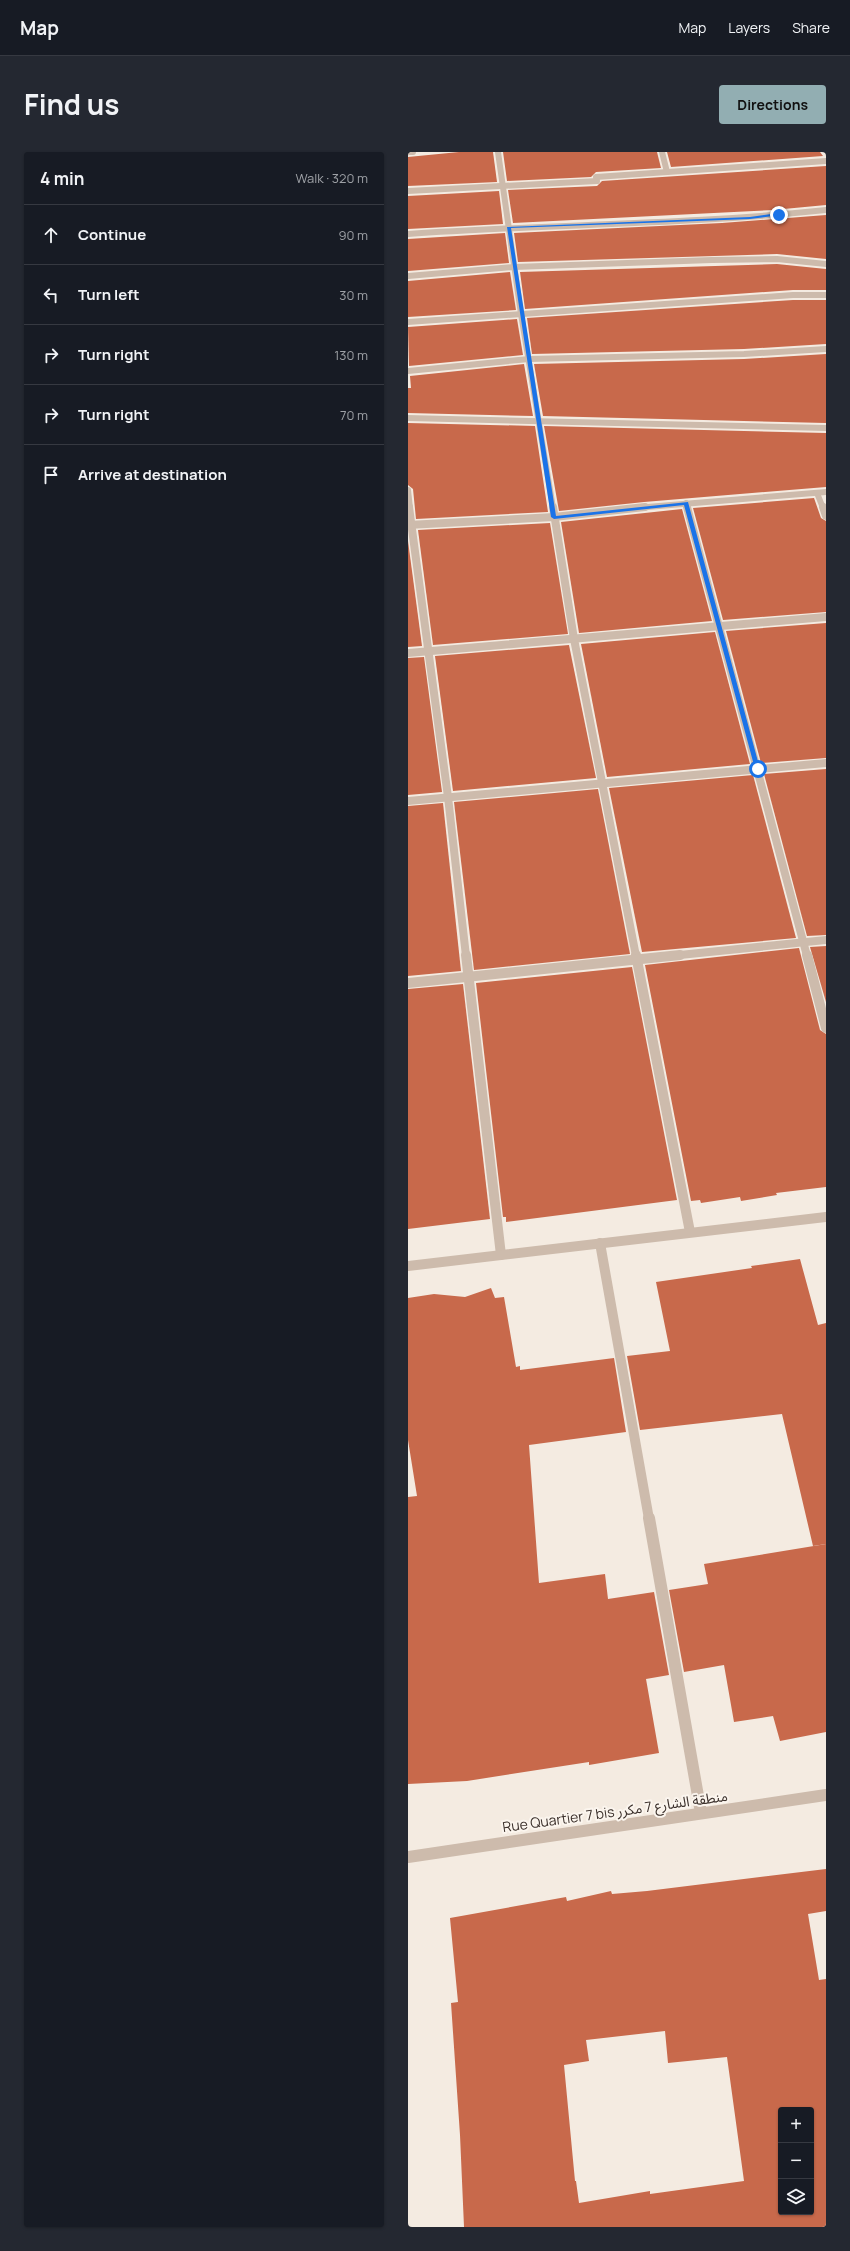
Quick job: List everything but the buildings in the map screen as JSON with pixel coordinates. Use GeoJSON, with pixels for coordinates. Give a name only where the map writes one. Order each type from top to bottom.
{"type":"FeatureCollection","features":[{"type":"Feature","properties":{"kind":"street"},"geometry":{"type":"LineString","coordinates":[[408,152],[413,152]]}},
{"type":"Feature","properties":{"kind":"street"},"geometry":{"type":"LineString","coordinates":[[498,152],[521,314],[540,423],[574,639],[604,783],[690,1232]]}},
{"type":"Feature","properties":{"kind":"street"},"geometry":{"type":"LineString","coordinates":[[662,152],[667,172]]}},
{"type":"Feature","properties":{"kind":"street"},"geometry":{"type":"LineString","coordinates":[[408,191],[597,181],[596,177],[826,161]]}},
{"type":"Feature","properties":{"kind":"street"},"geometry":{"type":"LineString","coordinates":[[408,234],[508,227],[750,218],[826,210]]}},
{"type":"Feature","properties":{"kind":"street"},"geometry":{"type":"LineString","coordinates":[[408,276],[514,267],[777,259],[826,264]]}},
{"type":"Feature","properties":{"kind":"street"},"geometry":{"type":"LineString","coordinates":[[408,322],[793,294],[826,295]]}},
{"type":"Feature","properties":{"kind":"street"},"geometry":{"type":"LineString","coordinates":[[408,371],[529,359],[744,354],[826,350]]}},
{"type":"Feature","properties":{"kind":"street"},"geometry":{"type":"LineString","coordinates":[[408,418],[540,423],[826,428]]}},
{"type":"Feature","properties":{"kind":"street"},"geometry":{"type":"LineString","coordinates":[[408,490],[409,525],[429,651],[448,798],[501,1255]]}},
{"type":"Feature","properties":{"kind":"street"},"geometry":{"type":"LineString","coordinates":[[409,525],[554,517],[686,503],[826,492]]}},
{"type":"Feature","properties":{"kind":"street"},"geometry":{"type":"LineString","coordinates":[[817,493],[826,516]]}},
{"type":"Feature","properties":{"kind":"street"},"geometry":{"type":"LineString","coordinates":[[686,503],[826,1028]]}},
{"type":"Feature","properties":{"kind":"street"},"geometry":{"type":"LineString","coordinates":[[408,653],[826,617]]}},
{"type":"Feature","properties":{"kind":"street"},"geometry":{"type":"LineString","coordinates":[[408,801],[826,763]]}},
{"type":"Feature","properties":{"kind":"street"},"geometry":{"type":"LineString","coordinates":[[408,983],[826,940]]}},
{"type":"Feature","properties":{"kind":"street"},"geometry":{"type":"LineString","coordinates":[[408,1266],[826,1217]]}},
{"type":"Feature","properties":{"kind":"street"},"geometry":{"type":"LineString","coordinates":[[600,1243],[701,1813]]}},
{"type":"Feature","properties":{"kind":"street","name":"Rue Quartier 7 bis منطقة الشارع 7 مكرر"},"geometry":{"type":"LineString","coordinates":[[408,1856],[826,1795]]}},
{"type":"Feature","properties":{"kind":"route"},"geometry":{"type":"LineString","coordinates":[[758,769],[718,626],[686,503],[554,517],[508,227],[750,218],[779,215]]}}]}
